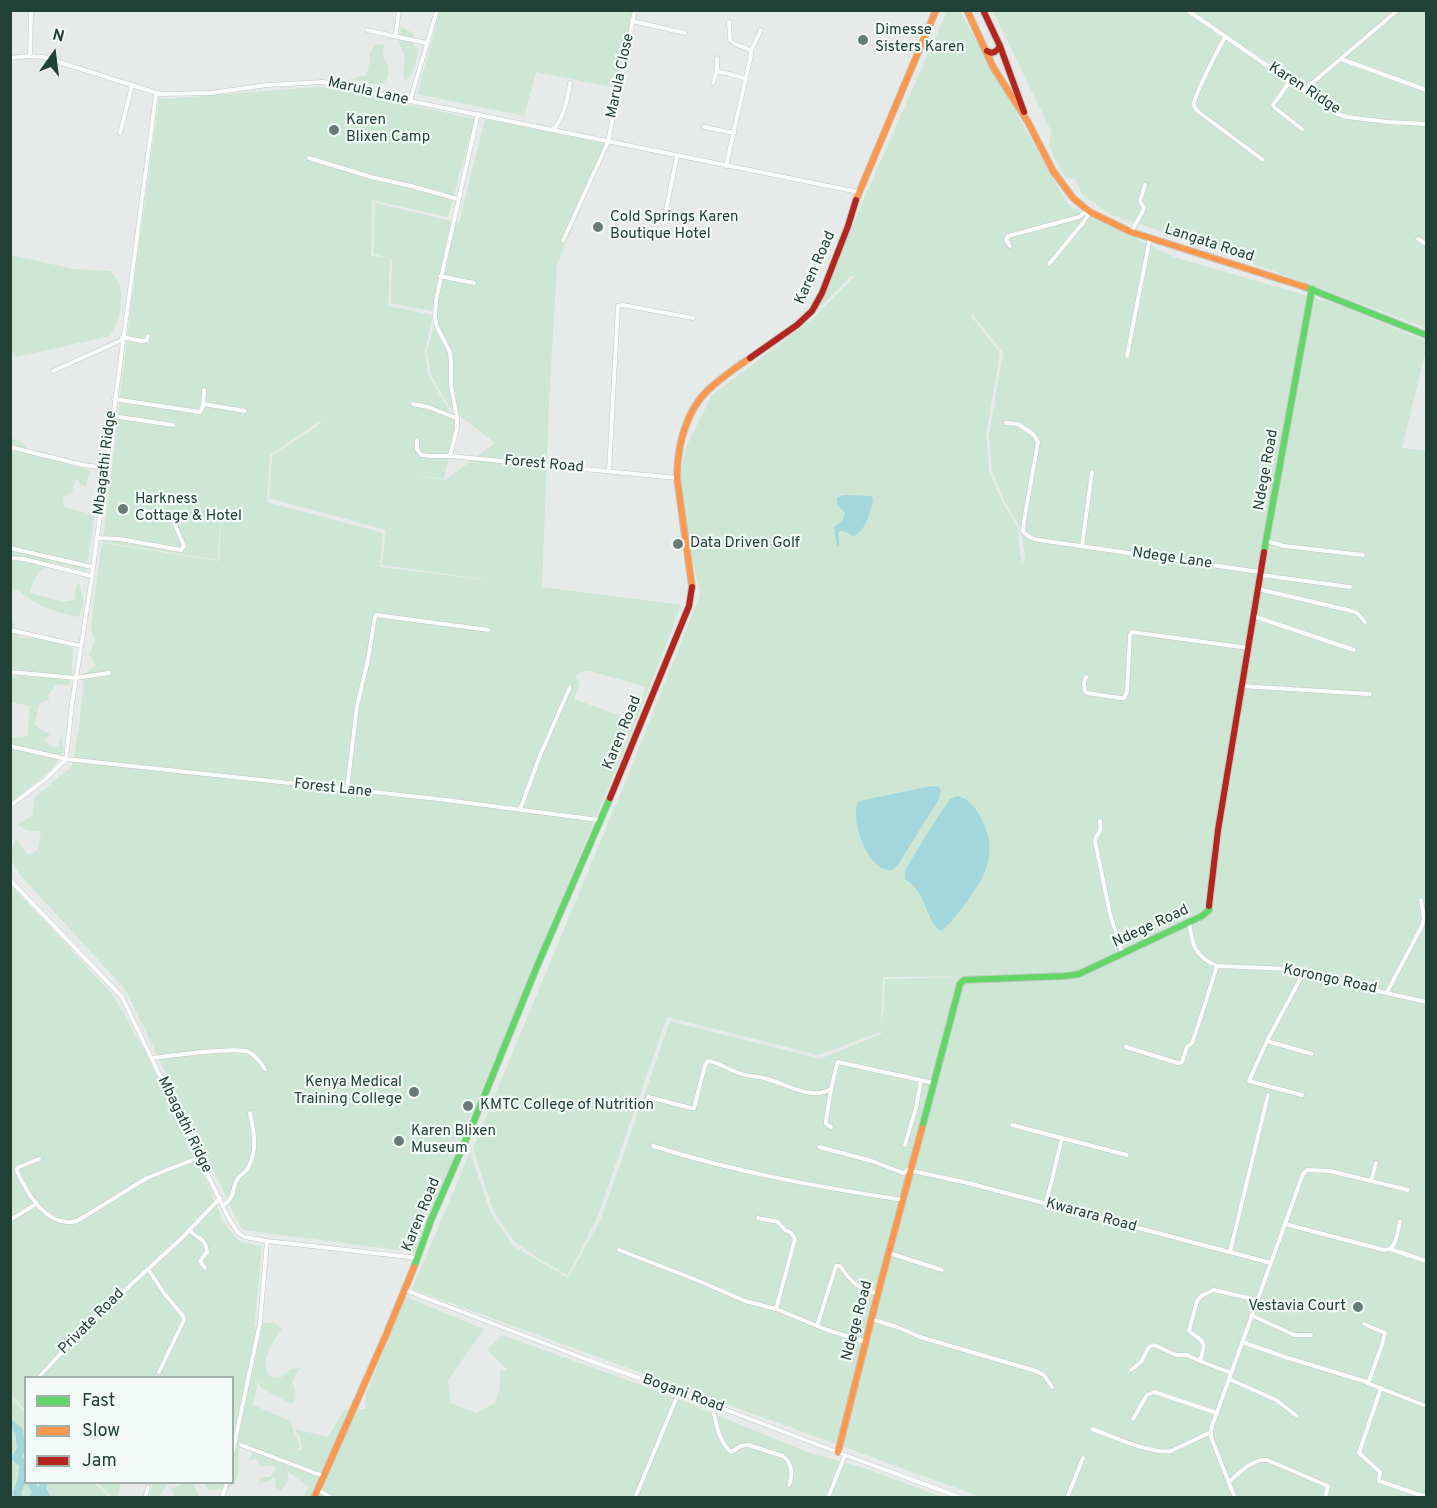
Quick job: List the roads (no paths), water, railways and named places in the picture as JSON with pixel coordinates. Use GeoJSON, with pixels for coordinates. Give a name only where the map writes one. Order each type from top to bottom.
{"type":"FeatureCollection","features":[{"type":"Feature","properties":{"kind":"street"},"geometry":{"type":"LineString","coordinates":[[30,56],[31,10]]}},
{"type":"Feature","properties":{"kind":"street"},"geometry":{"type":"LineString","coordinates":[[393,36],[396,33],[399,10]]}},
{"type":"Feature","properties":{"kind":"street"},"geometry":{"type":"LineString","coordinates":[[410,101],[437,10]]}},
{"type":"Feature","properties":{"kind":"street","name":"Marula Close"},"geometry":{"type":"LineString","coordinates":[[563,241],[608,142],[635,10]]}},
{"type":"Feature","properties":{"kind":"street","name":"Karen Road"},"geometry":{"type":"LineString","coordinates":[[314,1497],[382,1345],[431,1220],[625,763],[691,599],[693,586],[677,478],[680,443],[689,418],[702,397],[730,372],[797,326],[812,311],[848,226],[858,192],[936,10]]}},
{"type":"Feature","properties":{"kind":"street","name":"Langata Road"},"geometry":{"type":"LineString","coordinates":[[967,10],[993,67],[1028,122],[1053,171],[1073,198],[1089,211],[1131,232],[1312,289],[1426,335]]}},
{"type":"Feature","properties":{"kind":"street","name":"Langata Road"},"geometry":{"type":"LineString","coordinates":[[983,10],[1000,46],[1028,122]]}},
{"type":"Feature","properties":{"kind":"street","name":"Karen Ridge"},"geometry":{"type":"LineString","coordinates":[[1186,10],[1304,90],[1326,108],[1340,115],[1388,122],[1426,124]]}},
{"type":"Feature","properties":{"kind":"street"},"geometry":{"type":"LineString","coordinates":[[1304,90],[1398,10]]}},
{"type":"Feature","properties":{"kind":"street"},"geometry":{"type":"LineString","coordinates":[[633,21],[685,33]]}},
{"type":"Feature","properties":{"kind":"street"},"geometry":{"type":"LineString","coordinates":[[729,22],[730,40],[735,45],[751,51]]}},
{"type":"Feature","properties":{"kind":"street"},"geometry":{"type":"LineString","coordinates":[[368,30],[427,43]]}},
{"type":"Feature","properties":{"kind":"street"},"geometry":{"type":"LineString","coordinates":[[726,166],[751,51],[761,30]]}},
{"type":"Feature","properties":{"kind":"street"},"geometry":{"type":"LineString","coordinates":[[1225,37],[1194,105],[1196,110],[1263,160]]}},
{"type":"Feature","properties":{"kind":"street"},"geometry":{"type":"LineString","coordinates":[[987,51],[995,52],[1000,46]]}},
{"type":"Feature","properties":{"kind":"street","name":"Marula Lane"},"geometry":{"type":"LineString","coordinates":[[10,58],[43,57],[156,94],[210,93],[319,81],[858,192]]}},
{"type":"Feature","properties":{"kind":"street"},"geometry":{"type":"LineString","coordinates":[[1341,59],[1426,90]]}},
{"type":"Feature","properties":{"kind":"street"},"geometry":{"type":"LineString","coordinates":[[713,83],[718,61]]}},
{"type":"Feature","properties":{"kind":"street"},"geometry":{"type":"LineString","coordinates":[[717,71],[740,76],[746,82]]}},
{"type":"Feature","properties":{"kind":"street"},"geometry":{"type":"LineString","coordinates":[[1290,81],[1273,105],[1302,129]]}},
{"type":"Feature","properties":{"kind":"street"},"geometry":{"type":"LineString","coordinates":[[553,130],[559,123],[570,83]]}},
{"type":"Feature","properties":{"kind":"street"},"geometry":{"type":"LineString","coordinates":[[120,133],[132,86]]}},
{"type":"Feature","properties":{"kind":"street","name":"Mbagathi Ridge"},"geometry":{"type":"LineString","coordinates":[[66,759],[156,94]]}},
{"type":"Feature","properties":{"kind":"street"},"geometry":{"type":"LineString","coordinates":[[450,456],[457,428],[457,418],[451,385],[450,352],[440,335],[435,318],[436,300],[478,114]]}},
{"type":"Feature","properties":{"kind":"street"},"geometry":{"type":"LineString","coordinates":[[704,127],[734,133]]}},
{"type":"Feature","properties":{"kind":"street"},"geometry":{"type":"LineString","coordinates":[[665,215],[677,156]]}},
{"type":"Feature","properties":{"kind":"street"},"geometry":{"type":"LineString","coordinates":[[309,158],[371,177],[458,199]]}},
{"type":"Feature","properties":{"kind":"street"},"geometry":{"type":"LineString","coordinates":[[1131,232],[1144,208],[1140,201],[1145,185]]}},
{"type":"Feature","properties":{"kind":"street"},"geometry":{"type":"LineString","coordinates":[[1010,246],[1006,240],[1008,236],[1079,216],[1089,211]]}},
{"type":"Feature","properties":{"kind":"street"},"geometry":{"type":"LineString","coordinates":[[1049,264],[1083,224],[1089,211]]}},
{"type":"Feature","properties":{"kind":"street"},"geometry":{"type":"LineString","coordinates":[[1128,356],[1150,237]]}},
{"type":"Feature","properties":{"kind":"street"},"geometry":{"type":"LineString","coordinates":[[1418,239],[1426,244]]}},
{"type":"Feature","properties":{"kind":"street"},"geometry":{"type":"LineString","coordinates":[[441,276],[474,283]]}},
{"type":"Feature","properties":{"kind":"street","name":"Ndege Road"},"geometry":{"type":"LineString","coordinates":[[841,1454],[871,1319],[958,988],[962,982],[970,979],[1079,974],[1202,916],[1209,909],[1218,830],[1241,686],[1312,289]]}},
{"type":"Feature","properties":{"kind":"street"},"geometry":{"type":"LineString","coordinates":[[609,471],[618,306],[693,318]]}},
{"type":"Feature","properties":{"kind":"street"},"geometry":{"type":"LineString","coordinates":[[53,371],[122,339],[142,341],[147,340],[148,336]]}},
{"type":"Feature","properties":{"kind":"street"},"geometry":{"type":"LineString","coordinates":[[114,399],[200,412],[204,390]]}},
{"type":"Feature","properties":{"kind":"street"},"geometry":{"type":"LineString","coordinates":[[203,404],[245,411]]}},
{"type":"Feature","properties":{"kind":"street"},"geometry":{"type":"LineString","coordinates":[[413,404],[457,418]]}},
{"type":"Feature","properties":{"kind":"street"},"geometry":{"type":"LineString","coordinates":[[113,416],[173,425]]}},
{"type":"Feature","properties":{"kind":"street","name":"Ndege Lane"},"geometry":{"type":"LineString","coordinates":[[1006,423],[1018,424],[1034,435],[1038,442],[1023,528],[1025,533],[1033,539],[1350,587]]}},
{"type":"Feature","properties":{"kind":"street","name":"Forest Road"},"geometry":{"type":"LineString","coordinates":[[417,440],[417,448],[421,455],[677,478]]}},
{"type":"Feature","properties":{"kind":"street"},"geometry":{"type":"LineString","coordinates":[[10,447],[83,465],[106,468]]}},
{"type":"Feature","properties":{"kind":"street"},"geometry":{"type":"LineString","coordinates":[[1082,546],[1092,472]]}},
{"type":"Feature","properties":{"kind":"street"},"geometry":{"type":"LineString","coordinates":[[96,538],[120,539],[181,550],[184,546],[183,540],[172,517]]}},
{"type":"Feature","properties":{"kind":"street"},"geometry":{"type":"LineString","coordinates":[[1266,541],[1284,546],[1363,555]]}},
{"type":"Feature","properties":{"kind":"street"},"geometry":{"type":"LineString","coordinates":[[10,548],[92,567]]}},
{"type":"Feature","properties":{"kind":"street"},"geometry":{"type":"LineString","coordinates":[[10,558],[24,559],[92,576]]}},
{"type":"Feature","properties":{"kind":"street"},"geometry":{"type":"LineString","coordinates":[[1258,589],[1352,611],[1365,622]]}},
{"type":"Feature","properties":{"kind":"street"},"geometry":{"type":"LineString","coordinates":[[347,790],[357,706],[376,615],[489,630]]}},
{"type":"Feature","properties":{"kind":"street"},"geometry":{"type":"LineString","coordinates":[[1253,616],[1354,650]]}},
{"type":"Feature","properties":{"kind":"street"},"geometry":{"type":"LineString","coordinates":[[10,630],[81,646]]}},
{"type":"Feature","properties":{"kind":"street"},"geometry":{"type":"LineString","coordinates":[[1086,677],[1085,692],[1124,698],[1127,692],[1132,632],[1249,648]]}},
{"type":"Feature","properties":{"kind":"street"},"geometry":{"type":"LineString","coordinates":[[10,672],[76,678],[109,674]]}},
{"type":"Feature","properties":{"kind":"street"},"geometry":{"type":"LineString","coordinates":[[1241,686],[1370,694]]}},
{"type":"Feature","properties":{"kind":"street"},"geometry":{"type":"LineString","coordinates":[[520,810],[539,758],[570,687]]}},
{"type":"Feature","properties":{"kind":"street","name":"Forest Lane"},"geometry":{"type":"LineString","coordinates":[[10,746],[66,759],[599,820]]}},
{"type":"Feature","properties":{"kind":"street"},"geometry":{"type":"LineString","coordinates":[[10,806],[47,778],[66,759]]}},
{"type":"Feature","properties":{"kind":"street"},"geometry":{"type":"LineString","coordinates":[[1100,821],[1100,832],[1095,841],[1110,914],[1122,953]]}},
{"type":"Feature","properties":{"kind":"street","name":"Mbagathi Ridge"},"geometry":{"type":"LineString","coordinates":[[10,880],[123,998],[238,1233],[245,1237],[418,1258]]}},
{"type":"Feature","properties":{"kind":"street"},"geometry":{"type":"LineString","coordinates":[[1387,992],[1422,926],[1424,918],[1421,900]]}},
{"type":"Feature","properties":{"kind":"street"},"geometry":{"type":"LineString","coordinates":[[1126,1047],[1178,1063],[1182,1062],[1187,1045],[1192,1042],[1197,1029],[1217,966],[1209,963],[1196,951],[1192,944],[1189,922]]}},
{"type":"Feature","properties":{"kind":"street","name":"Korongo Road"},"geometry":{"type":"LineString","coordinates":[[1217,966],[1289,969],[1426,1002]]}},
{"type":"Feature","properties":{"kind":"street"},"geometry":{"type":"LineString","coordinates":[[1302,1095],[1249,1081],[1267,1041],[1303,974]]}},
{"type":"Feature","properties":{"kind":"street"},"geometry":{"type":"LineString","coordinates":[[1267,1041],[1312,1054]]}},
{"type":"Feature","properties":{"kind":"street"},"geometry":{"type":"LineString","coordinates":[[152,1058],[239,1049],[252,1053],[266,1069]]}},
{"type":"Feature","properties":{"kind":"street"},"geometry":{"type":"LineString","coordinates":[[648,1097],[694,1108],[708,1061],[742,1075],[767,1079],[809,1092],[822,1093],[831,1089]]}},
{"type":"Feature","properties":{"kind":"street"},"geometry":{"type":"LineString","coordinates":[[831,1127],[826,1124],[826,1121],[838,1062],[933,1083]]}},
{"type":"Feature","properties":{"kind":"street"},"geometry":{"type":"LineString","coordinates":[[905,1144],[916,1108],[921,1080]]}},
{"type":"Feature","properties":{"kind":"street"},"geometry":{"type":"LineString","coordinates":[[1230,1252],[1268,1095]]}},
{"type":"Feature","properties":{"kind":"street"},"geometry":{"type":"LineString","coordinates":[[223,1206],[231,1199],[237,1179],[246,1171],[252,1157],[255,1141],[250,1113]]}},
{"type":"Feature","properties":{"kind":"street"},"geometry":{"type":"LineString","coordinates":[[1012,1125],[1128,1155]]}},
{"type":"Feature","properties":{"kind":"street"},"geometry":{"type":"LineString","coordinates":[[1046,1204],[1062,1138]]}},
{"type":"Feature","properties":{"kind":"street"},"geometry":{"type":"LineString","coordinates":[[653,1146],[740,1170],[822,1187],[903,1200]]}},
{"type":"Feature","properties":{"kind":"street","name":"Kwarara Road"},"geometry":{"type":"LineString","coordinates":[[819,1147],[872,1161],[903,1173],[908,1170],[968,1183],[1271,1263]]}},
{"type":"Feature","properties":{"kind":"street"},"geometry":{"type":"LineString","coordinates":[[39,1159],[16,1169],[23,1186],[36,1204],[56,1221],[70,1223],[78,1221],[147,1178],[200,1157]]}},
{"type":"Feature","properties":{"kind":"street"},"geometry":{"type":"LineString","coordinates":[[1371,1181],[1376,1163]]}},
{"type":"Feature","properties":{"kind":"street"},"geometry":{"type":"LineString","coordinates":[[1235,1497],[1211,1432],[1303,1174],[1307,1170],[1330,1170],[1408,1190]]}},
{"type":"Feature","properties":{"kind":"street","name":"Private Road"},"geometry":{"type":"LineString","coordinates":[[39,1376],[89,1323],[190,1230],[220,1198]]}},
{"type":"Feature","properties":{"kind":"street"},"geometry":{"type":"LineString","coordinates":[[10,1220],[36,1204]]}},
{"type":"Feature","properties":{"kind":"street"},"geometry":{"type":"LineString","coordinates":[[759,1218],[778,1222],[795,1239],[776,1309]]}},
{"type":"Feature","properties":{"kind":"street"},"geometry":{"type":"LineString","coordinates":[[1390,1250],[1398,1236],[1400,1221]]}},
{"type":"Feature","properties":{"kind":"street"},"geometry":{"type":"LineString","coordinates":[[1285,1224],[1426,1261]]}},
{"type":"Feature","properties":{"kind":"street"},"geometry":{"type":"LineString","coordinates":[[190,1230],[206,1244],[207,1252],[200,1261],[205,1268]]}},
{"type":"Feature","properties":{"kind":"street"},"geometry":{"type":"LineString","coordinates":[[234,1443],[260,1323],[267,1240]]}},
{"type":"Feature","properties":{"kind":"street"},"geometry":{"type":"LineString","coordinates":[[619,1250],[745,1301],[776,1309],[866,1342]]}},
{"type":"Feature","properties":{"kind":"street"},"geometry":{"type":"LineString","coordinates":[[889,1253],[942,1270]]}},
{"type":"Feature","properties":{"kind":"street"},"geometry":{"type":"LineString","coordinates":[[818,1326],[836,1266],[840,1266],[856,1286],[878,1293]]}},
{"type":"Feature","properties":{"kind":"street"},"geometry":{"type":"LineString","coordinates":[[148,1269],[184,1320],[159,1372]]}},
{"type":"Feature","properties":{"kind":"street","name":"Bogani Road"},"geometry":{"type":"LineString","coordinates":[[405,1290],[588,1360],[962,1497]]}},
{"type":"Feature","properties":{"kind":"street"},"geometry":{"type":"LineString","coordinates":[[1200,1361],[1204,1347],[1203,1341],[1189,1329],[1197,1301],[1201,1296],[1214,1290],[1257,1300]]}},
{"type":"Feature","properties":{"kind":"street"},"geometry":{"type":"LineString","coordinates":[[1251,1315],[1294,1335],[1311,1335]]}},
{"type":"Feature","properties":{"kind":"street"},"geometry":{"type":"LineString","coordinates":[[871,1319],[920,1337],[1036,1371],[1044,1375],[1052,1388]]}},
{"type":"Feature","properties":{"kind":"street"},"geometry":{"type":"LineString","coordinates":[[1364,1324],[1386,1333],[1367,1382]]}},
{"type":"Feature","properties":{"kind":"street"},"geometry":{"type":"LineString","coordinates":[[1242,1342],[1367,1382],[1426,1406]]}},
{"type":"Feature","properties":{"kind":"street"},"geometry":{"type":"LineString","coordinates":[[1131,1370],[1141,1362],[1149,1347],[1154,1345],[1176,1355],[1191,1356],[1231,1373]]}},
{"type":"Feature","properties":{"kind":"street"},"geometry":{"type":"LineString","coordinates":[[1229,1379],[1276,1400],[1297,1416]]}},
{"type":"Feature","properties":{"kind":"street"},"geometry":{"type":"LineString","coordinates":[[1381,1388],[1359,1453],[1380,1473],[1379,1481],[1426,1497]]}},
{"type":"Feature","properties":{"kind":"street"},"geometry":{"type":"LineString","coordinates":[[635,1497],[679,1392]]}},
{"type":"Feature","properties":{"kind":"street"},"geometry":{"type":"LineString","coordinates":[[1133,1419],[1147,1395],[1154,1392],[1217,1413]]}},
{"type":"Feature","properties":{"kind":"street"},"geometry":{"type":"LineString","coordinates":[[712,1405],[720,1435],[727,1450],[730,1452],[748,1445],[783,1456],[788,1459],[791,1471],[789,1485]]}},
{"type":"Feature","properties":{"kind":"street"},"geometry":{"type":"LineString","coordinates":[[1092,1429],[1139,1446],[1164,1452],[1171,1451],[1211,1432]]}},
{"type":"Feature","properties":{"kind":"street"},"geometry":{"type":"LineString","coordinates":[[241,1445],[323,1476]]}},
{"type":"Feature","properties":{"kind":"street"},"geometry":{"type":"LineString","coordinates":[[828,1497],[841,1454]]}},
{"type":"Feature","properties":{"kind":"street"},"geometry":{"type":"LineString","coordinates":[[1067,1497],[1083,1458]]}},
{"type":"Feature","properties":{"kind":"street"},"geometry":{"type":"LineString","coordinates":[[1229,1482],[1252,1463],[1259,1459],[1267,1460],[1328,1486],[1325,1497]]}},
{"type":"Feature","properties":{"kind":"street"},"geometry":{"type":"LineString","coordinates":[[145,1497],[148,1487]]}},
{"type":"Feature","properties":{"kind":"street"},"geometry":{"type":"LineString","coordinates":[[318,1490],[332,1497]]}},
{"type":"Feature","properties":{"kind":"water"},"geometry":{"type":"Polygon","coordinates":[[[843,495],[870,496],[873,501],[866,522],[857,534],[853,537],[846,532],[838,532],[838,547],[834,528],[842,522],[845,513],[837,501],[837,498],[843,495]]]}},
{"type":"Feature","properties":{"kind":"water"},"geometry":{"type":"Polygon","coordinates":[[[932,786],[939,787],[941,791],[939,799],[899,863],[893,870],[880,867],[866,850],[860,836],[856,812],[859,801],[932,786]]]}},
{"type":"Feature","properties":{"kind":"water"},"geometry":{"type":"Polygon","coordinates":[[[958,796],[972,804],[981,818],[989,842],[988,863],[972,894],[954,919],[940,931],[917,890],[905,879],[905,870],[950,799],[958,796]]]}},
{"type":"Feature","properties":{"kind":"waterway"},"geometry":{"type":"LineString","coordinates":[[10,1423],[19,1431],[21,1449],[16,1458],[24,1464]]}},
{"type":"Feature","properties":{"kind":"waterway"},"geometry":{"type":"LineString","coordinates":[[19,1498],[17,1493],[24,1467]]}},
{"type":"Feature","properties":{"kind":"waterway"},"geometry":{"type":"LineString","coordinates":[[32,1484],[37,1494],[32,1498]]}},
{"type":"Feature","properties":{"kind":"waterway"},"geometry":{"type":"LineString","coordinates":[[43,1484],[42,1489],[47,1498]]}},
{"type":"Feature","properties":{"kind":"place","name":"Dimesse Sisters Karen"},"geometry":{"type":"Point","coordinates":[863,40]}},
{"type":"Feature","properties":{"kind":"place","name":"Karen Blixen Camp"},"geometry":{"type":"Point","coordinates":[334,130]}},
{"type":"Feature","properties":{"kind":"place","name":"Cold Springs Karen Boutique Hotel"},"geometry":{"type":"Point","coordinates":[598,227]}},
{"type":"Feature","properties":{"kind":"place","name":"Harkness Cottage & Hotel"},"geometry":{"type":"Point","coordinates":[123,509]}},
{"type":"Feature","properties":{"kind":"place","name":"Data Driven Golf"},"geometry":{"type":"Point","coordinates":[678,544]}},
{"type":"Feature","properties":{"kind":"place","name":"Kenya Medical Training College"},"geometry":{"type":"Point","coordinates":[414,1092]}},
{"type":"Feature","properties":{"kind":"place","name":"KMTC College of Nutrition"},"geometry":{"type":"Point","coordinates":[468,1106]}},
{"type":"Feature","properties":{"kind":"place","name":"Karen Blixen Museum"},"geometry":{"type":"Point","coordinates":[399,1141]}},
{"type":"Feature","properties":{"kind":"place","name":"Vestavia Court"},"geometry":{"type":"Point","coordinates":[1358,1307]}}]}
